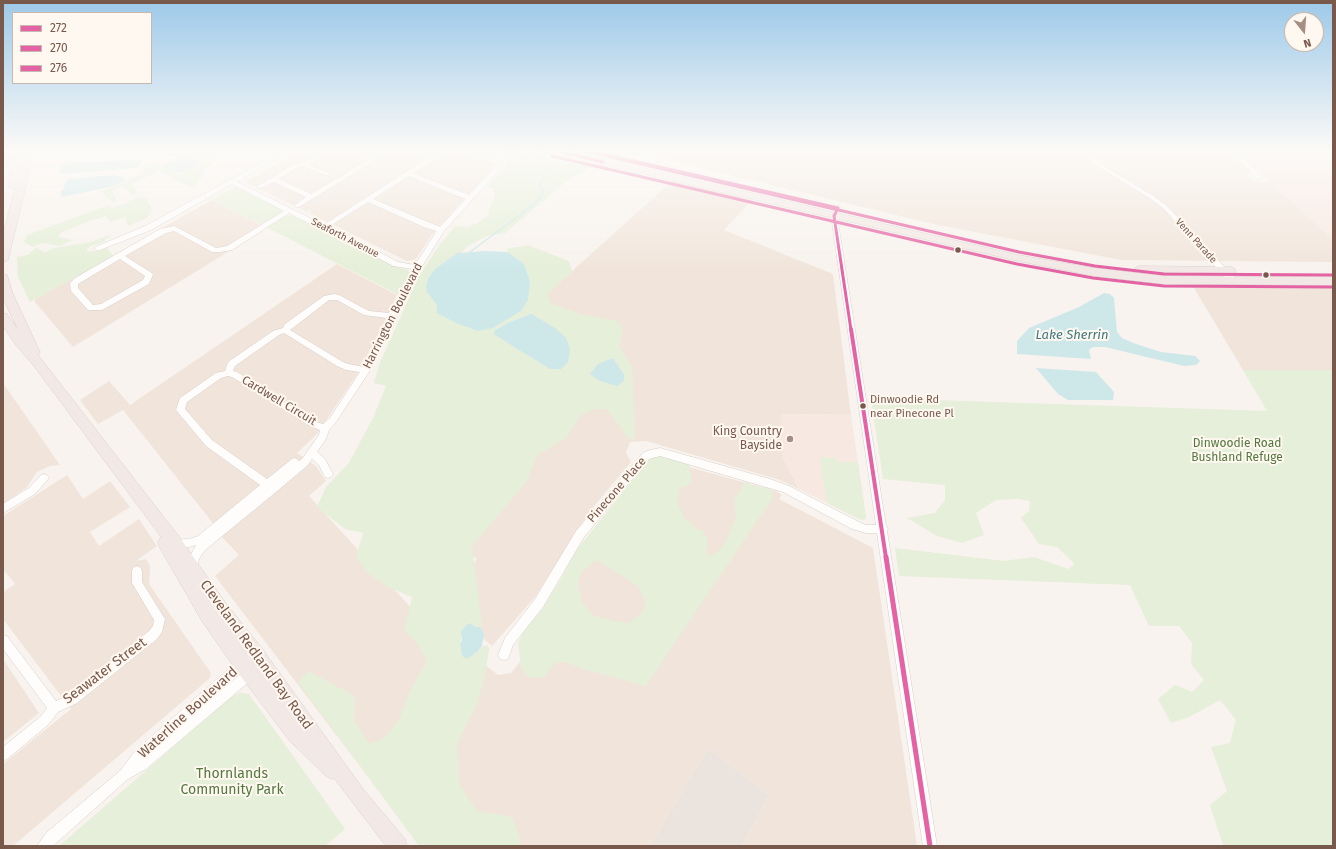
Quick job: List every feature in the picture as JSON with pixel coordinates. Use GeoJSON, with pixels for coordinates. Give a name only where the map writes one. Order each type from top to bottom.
{"type":"FeatureCollection","features":[{"type":"Feature","properties":{"kind":"highway"},"geometry":{"type":"LineString","coordinates":[[3,220],[12,190]]}},
{"type":"Feature","properties":{"kind":"highway"},"geometry":{"type":"LineString","coordinates":[[3,260],[20,190]]}},
{"type":"Feature","properties":{"kind":"highway"},"geometry":{"type":"LineString","coordinates":[[746,190],[1018,258],[1094,272],[1164,280],[1333,281]]}},
{"type":"Feature","properties":{"kind":"highway"},"geometry":{"type":"LineString","coordinates":[[836,212],[1086,262],[1154,270],[1333,273]]}},
{"type":"Feature","properties":{"kind":"highway","name":"Cleveland Redland Bay Road"},"geometry":{"type":"LineString","coordinates":[[3,278],[6,292],[38,363]]}},
{"type":"Feature","properties":{"kind":"highway","name":"Cleveland Redland Bay Road"},"geometry":{"type":"LineString","coordinates":[[3,317],[20,342],[38,363],[192,567],[221,610],[252,664]]}},
{"type":"Feature","properties":{"kind":"highway","name":"Cleveland Redland Bay Road"},"geometry":{"type":"LineString","coordinates":[[153,516],[167,546],[208,616],[252,664],[398,846]]}},
{"type":"Feature","properties":{"kind":"street"},"geometry":{"type":"LineString","coordinates":[[97,248],[148,228],[218,190]]}},
{"type":"Feature","properties":{"kind":"street","name":"Seaforth Avenue"},"geometry":{"type":"LineString","coordinates":[[248,190],[318,225],[326,226],[329,229],[396,264],[417,268]]}},
{"type":"Feature","properties":{"kind":"street"},"geometry":{"type":"LineString","coordinates":[[296,190],[311,197]]}},
{"type":"Feature","properties":{"kind":"street"},"geometry":{"type":"LineString","coordinates":[[297,206],[324,190]]}},
{"type":"Feature","properties":{"kind":"street"},"geometry":{"type":"LineString","coordinates":[[326,226],[383,190]]}},
{"type":"Feature","properties":{"kind":"street"},"geometry":{"type":"LineString","coordinates":[[446,190],[470,198]]}},
{"type":"Feature","properties":{"kind":"street","name":"Harrington Boulevard"},"geometry":{"type":"LineString","coordinates":[[174,543],[189,543],[201,539],[305,462],[323,436],[325,428],[333,420],[366,370],[390,324],[391,316],[398,306],[417,268],[441,230],[478,190]]}},
{"type":"Feature","properties":{"kind":"street","name":"Venn Parade"},"geometry":{"type":"LineString","coordinates":[[1140,190],[1165,207],[1232,280]]}},
{"type":"Feature","properties":{"kind":"street"},"geometry":{"type":"LineString","coordinates":[[367,199],[428,226],[441,230]]}},
{"type":"Feature","properties":{"kind":"street"},"geometry":{"type":"LineString","coordinates":[[120,256],[149,275],[146,282],[104,306],[99,308],[91,308],[74,289],[74,283],[78,280],[163,231],[174,228],[215,250],[224,249],[290,210]]}},
{"type":"Feature","properties":{"kind":"street"},"geometry":{"type":"LineString","coordinates":[[836,212],[930,846]]}},
{"type":"Feature","properties":{"kind":"street"},"geometry":{"type":"LineString","coordinates":[[228,373],[231,364],[276,333],[286,330],[288,326],[327,298],[334,296],[367,313],[391,316]]}},
{"type":"Feature","properties":{"kind":"street"},"geometry":{"type":"LineString","coordinates":[[286,330],[288,333],[346,367],[366,370]]}},
{"type":"Feature","properties":{"kind":"street","name":"Cardwell Circuit"},"geometry":{"type":"LineString","coordinates":[[270,487],[209,443],[180,410],[183,400],[219,375],[228,373],[234,374],[313,424],[325,428]]}},
{"type":"Feature","properties":{"kind":"street","name":"Pinecone Place"},"geometry":{"type":"LineString","coordinates":[[504,655],[509,642],[539,603],[580,534],[646,456],[653,453],[660,452],[770,483],[786,489],[856,526],[866,529],[883,529]]}},
{"type":"Feature","properties":{"kind":"street"},"geometry":{"type":"LineString","coordinates":[[311,453],[322,462],[328,474]]}},
{"type":"Feature","properties":{"kind":"street"},"geometry":{"type":"LineString","coordinates":[[3,509],[32,491],[44,478]]}},
{"type":"Feature","properties":{"kind":"street","name":"Harrington Boulevard"},"geometry":{"type":"LineString","coordinates":[[192,567],[194,558],[200,548],[270,487]]}},
{"type":"Feature","properties":{"kind":"street","name":"Seawater Street"},"geometry":{"type":"LineString","coordinates":[[3,755],[45,720],[54,708],[73,699],[153,635],[158,628],[160,619],[137,583],[138,571]]}},
{"type":"Feature","properties":{"kind":"street"},"geometry":{"type":"LineString","coordinates":[[3,640],[54,708]]}},
{"type":"Feature","properties":{"kind":"street","name":"Waterline Boulevard"},"geometry":{"type":"LineString","coordinates":[[38,846],[47,842],[124,775],[142,765],[252,664]]}},
{"type":"Feature","properties":{"kind":"shaded area"},"geometry":{"type":"Polygon","coordinates":[[[261,190],[473,190],[432,235],[416,259],[407,261],[309,213],[312,211],[309,210],[307,212],[261,190]]]}},
{"type":"Feature","properties":{"kind":"shaded area"},"geometry":{"type":"Polygon","coordinates":[[[662,190],[708,190],[752,200],[724,230],[833,274],[851,415],[781,414],[783,458],[799,489],[780,480],[646,441],[630,442],[626,453],[631,462],[590,511],[535,597],[492,646],[440,603],[477,559],[431,530],[531,308],[662,190]]]}},
{"type":"Feature","properties":{"kind":"shaded area"},"geometry":{"type":"Polygon","coordinates":[[[791,190],[1278,190],[1333,239],[1333,262],[1121,260],[933,224],[791,190]]]}},
{"type":"Feature","properties":{"kind":"shaded area"},"geometry":{"type":"Polygon","coordinates":[[[1278,190],[1333,190],[1333,239],[1278,190]]]}},
{"type":"Feature","properties":{"kind":"shaded area"},"geometry":{"type":"Polygon","coordinates":[[[212,200],[267,228],[73,347],[35,302],[35,299],[212,200]]]}},
{"type":"Feature","properties":{"kind":"shaded area"},"geometry":{"type":"Polygon","coordinates":[[[337,264],[397,295],[366,361],[317,434],[297,453],[316,466],[326,481],[309,496],[413,610],[498,675],[511,673],[523,658],[522,643],[659,459],[776,491],[782,495],[779,499],[873,548],[917,846],[742,846],[769,795],[708,748],[650,846],[421,846],[215,576],[239,555],[222,537],[208,517],[123,410],[98,424],[80,400],[109,381],[130,405],[337,264]]]}},
{"type":"Feature","properties":{"kind":"shaded area"},"geometry":{"type":"Polygon","coordinates":[[[1333,287],[1333,370],[1243,370],[1194,288],[1333,287]]]}},
{"type":"Feature","properties":{"kind":"shaded area"},"geometry":{"type":"Polygon","coordinates":[[[3,383],[60,465],[50,466],[37,472],[26,488],[3,504],[3,383]]]}},
{"type":"Feature","properties":{"kind":"shaded area","name":"King Country Bayside"},"geometry":{"type":"Polygon","coordinates":[[[781,414],[851,415],[866,518],[863,520],[859,519],[799,489],[783,458],[780,440],[781,414]]]}},
{"type":"Feature","properties":{"kind":"shaded area"},"geometry":{"type":"Polygon","coordinates":[[[67,475],[83,499],[110,481],[130,507],[90,532],[99,546],[139,519],[157,546],[136,561],[146,559],[150,566],[149,584],[211,673],[210,678],[13,846],[3,846],[3,764],[71,709],[3,619],[3,592],[15,584],[3,569],[3,516],[67,475]]]}},
{"type":"Feature","properties":{"kind":"shaded area"},"geometry":{"type":"Polygon","coordinates":[[[3,659],[39,713],[3,742],[3,659]]]}},
{"type":"Feature","properties":{"kind":"shaded area"},"geometry":{"type":"Polygon","coordinates":[[[708,748],[769,795],[742,846],[650,846],[708,748]]]}},
{"type":"Feature","properties":{"kind":"green space"},"geometry":{"type":"Polygon","coordinates":[[[115,190],[112,191],[117,201],[113,203],[101,191],[115,190]]]}},
{"type":"Feature","properties":{"kind":"green space"},"geometry":{"type":"Polygon","coordinates":[[[126,190],[136,190],[138,192],[133,195],[126,190]]]}},
{"type":"Feature","properties":{"kind":"green space"},"geometry":{"type":"Polygon","coordinates":[[[231,190],[241,190],[282,209],[281,214],[262,225],[212,200],[231,190]]]}},
{"type":"Feature","properties":{"kind":"green space"},"geometry":{"type":"Polygon","coordinates":[[[493,190],[557,190],[505,233],[487,236],[468,246],[461,253],[457,253],[435,269],[433,298],[437,305],[438,313],[456,323],[530,281],[524,264],[508,252],[507,249],[528,245],[569,261],[572,271],[547,294],[550,303],[584,315],[615,320],[623,328],[619,347],[632,366],[635,439],[629,439],[607,409],[595,409],[581,415],[567,437],[536,456],[528,480],[472,546],[482,625],[480,627],[476,627],[473,625],[462,635],[460,644],[471,655],[483,646],[488,645],[489,649],[485,675],[478,701],[457,744],[459,784],[477,811],[512,817],[522,846],[419,846],[298,682],[308,671],[355,696],[354,720],[369,744],[385,738],[399,719],[411,689],[427,661],[416,641],[404,631],[412,597],[388,587],[369,574],[356,557],[363,533],[345,529],[317,507],[326,487],[349,463],[373,418],[386,386],[374,383],[379,365],[418,278],[436,250],[455,226],[467,227],[478,223],[490,214],[488,212],[495,196],[493,190]],[[531,314],[507,323],[494,331],[498,337],[530,355],[550,369],[566,338],[555,328],[531,314]],[[613,358],[598,364],[590,374],[600,381],[617,386],[624,381],[624,375],[613,358]]]}},
{"type":"Feature","properties":{"kind":"green space"},"geometry":{"type":"Polygon","coordinates":[[[140,197],[146,198],[152,209],[147,218],[128,226],[125,217],[110,222],[106,216],[60,233],[59,237],[72,240],[60,246],[42,243],[33,247],[24,242],[27,235],[109,205],[113,208],[140,197]]]}},
{"type":"Feature","properties":{"kind":"green space"},"geometry":{"type":"Polygon","coordinates":[[[290,215],[324,228],[326,231],[396,267],[408,270],[410,274],[399,295],[266,227],[285,216],[290,215]]]}},
{"type":"Feature","properties":{"kind":"green space"},"geometry":{"type":"Polygon","coordinates":[[[109,235],[110,237],[105,239],[104,242],[91,246],[87,249],[87,251],[98,251],[106,248],[113,256],[30,302],[18,277],[17,257],[28,255],[35,248],[39,247],[38,249],[45,252],[54,248],[91,242],[109,235]]]}},
{"type":"Feature","properties":{"kind":"green space","name":"Dinwoodie Road Bushland Refuge"},"geometry":{"type":"Polygon","coordinates":[[[1243,370],[1333,370],[1333,846],[1223,846],[1210,805],[1227,791],[1211,747],[1230,743],[1236,720],[1220,700],[1189,717],[1171,723],[1158,699],[1175,685],[1192,692],[1204,680],[1191,664],[1192,643],[1179,626],[1149,626],[1130,585],[899,576],[895,548],[1004,561],[1034,557],[1068,569],[1075,564],[1057,547],[1039,544],[1021,518],[1029,511],[1030,501],[1018,499],[996,500],[976,513],[984,535],[962,543],[937,536],[907,518],[935,513],[945,500],[945,485],[883,479],[871,398],[1267,411],[1243,370]]]}},
{"type":"Feature","properties":{"kind":"green space"},"geometry":{"type":"Polygon","coordinates":[[[658,456],[690,464],[689,469],[692,477],[691,482],[680,488],[678,494],[678,504],[685,520],[691,523],[696,529],[702,530],[706,536],[708,543],[706,552],[708,556],[715,554],[725,544],[736,517],[734,498],[739,494],[742,485],[747,482],[754,486],[769,488],[773,497],[646,686],[583,669],[566,662],[555,663],[545,677],[530,678],[521,668],[518,643],[524,630],[541,611],[562,577],[575,552],[650,458],[658,456]],[[597,560],[581,573],[578,582],[582,602],[594,616],[612,621],[628,623],[641,614],[646,603],[639,587],[597,560]]]}},
{"type":"Feature","properties":{"kind":"green space"},"geometry":{"type":"Polygon","coordinates":[[[819,457],[836,458],[837,462],[858,462],[866,518],[863,520],[859,519],[827,503],[819,457]]]}},
{"type":"Feature","properties":{"kind":"green space","name":"Thornlands Community Park"},"geometry":{"type":"Polygon","coordinates":[[[240,693],[249,694],[345,829],[325,846],[59,846],[232,696],[240,693]]]}},
{"type":"Feature","properties":{"kind":"water"},"geometry":{"type":"Polygon","coordinates":[[[63,190],[97,190],[61,197],[63,190]]]}},
{"type":"Feature","properties":{"kind":"water"},"geometry":{"type":"Polygon","coordinates":[[[485,251],[508,252],[524,264],[530,281],[528,300],[521,311],[493,328],[478,331],[456,323],[437,313],[437,305],[427,292],[426,287],[428,279],[435,269],[457,253],[485,251]]]}},
{"type":"Feature","properties":{"kind":"water","name":"Lake Sherrin"},"geometry":{"type":"Polygon","coordinates":[[[1104,293],[1110,294],[1114,298],[1117,332],[1122,338],[1161,352],[1195,356],[1200,361],[1196,365],[1184,366],[1105,347],[1093,347],[1089,350],[1091,359],[1017,354],[1017,341],[1029,328],[1079,307],[1104,293]]]}},
{"type":"Feature","properties":{"kind":"water"},"geometry":{"type":"Polygon","coordinates":[[[531,314],[555,328],[566,338],[570,349],[568,362],[561,369],[550,369],[495,335],[494,331],[507,323],[531,314]]]}},
{"type":"Feature","properties":{"kind":"water"},"geometry":{"type":"Polygon","coordinates":[[[613,358],[624,375],[624,381],[617,386],[600,381],[590,374],[598,364],[613,358]]]}},
{"type":"Feature","properties":{"kind":"water"},"geometry":{"type":"Polygon","coordinates":[[[1036,368],[1096,372],[1114,392],[1113,400],[1068,400],[1058,394],[1036,368]]]}},
{"type":"Feature","properties":{"kind":"water"},"geometry":{"type":"Polygon","coordinates":[[[469,623],[476,627],[480,627],[484,634],[482,646],[477,652],[468,658],[464,658],[460,644],[462,640],[461,631],[469,623]]]}},
{"type":"Feature","properties":{"kind":"waterway"},"geometry":{"type":"LineString","coordinates":[[470,252],[533,205],[542,196],[543,190]]}},
{"type":"Feature","properties":{"kind":"transit line","name":"270"},"geometry":{"type":"LineString","coordinates":[[697,190],[1017,264],[1093,278],[1164,286],[1333,287]]}},
{"type":"Feature","properties":{"kind":"transit line","name":"276"},"geometry":{"type":"LineString","coordinates":[[751,190],[1019,252],[1095,266],[1164,274],[1333,275]]}},
{"type":"Feature","properties":{"kind":"transit line","name":"272"},"geometry":{"type":"LineString","coordinates":[[758,190],[838,208],[834,216],[930,846]]}},
{"type":"Feature","properties":{"kind":"place","name":"Dinwoodie Rd near Pinecone Pl"},"geometry":{"type":"Point","coordinates":[863,406]}},
{"type":"Feature","properties":{"kind":"place","name":"King Country Bayside"},"geometry":{"type":"Point","coordinates":[790,439]}}]}
